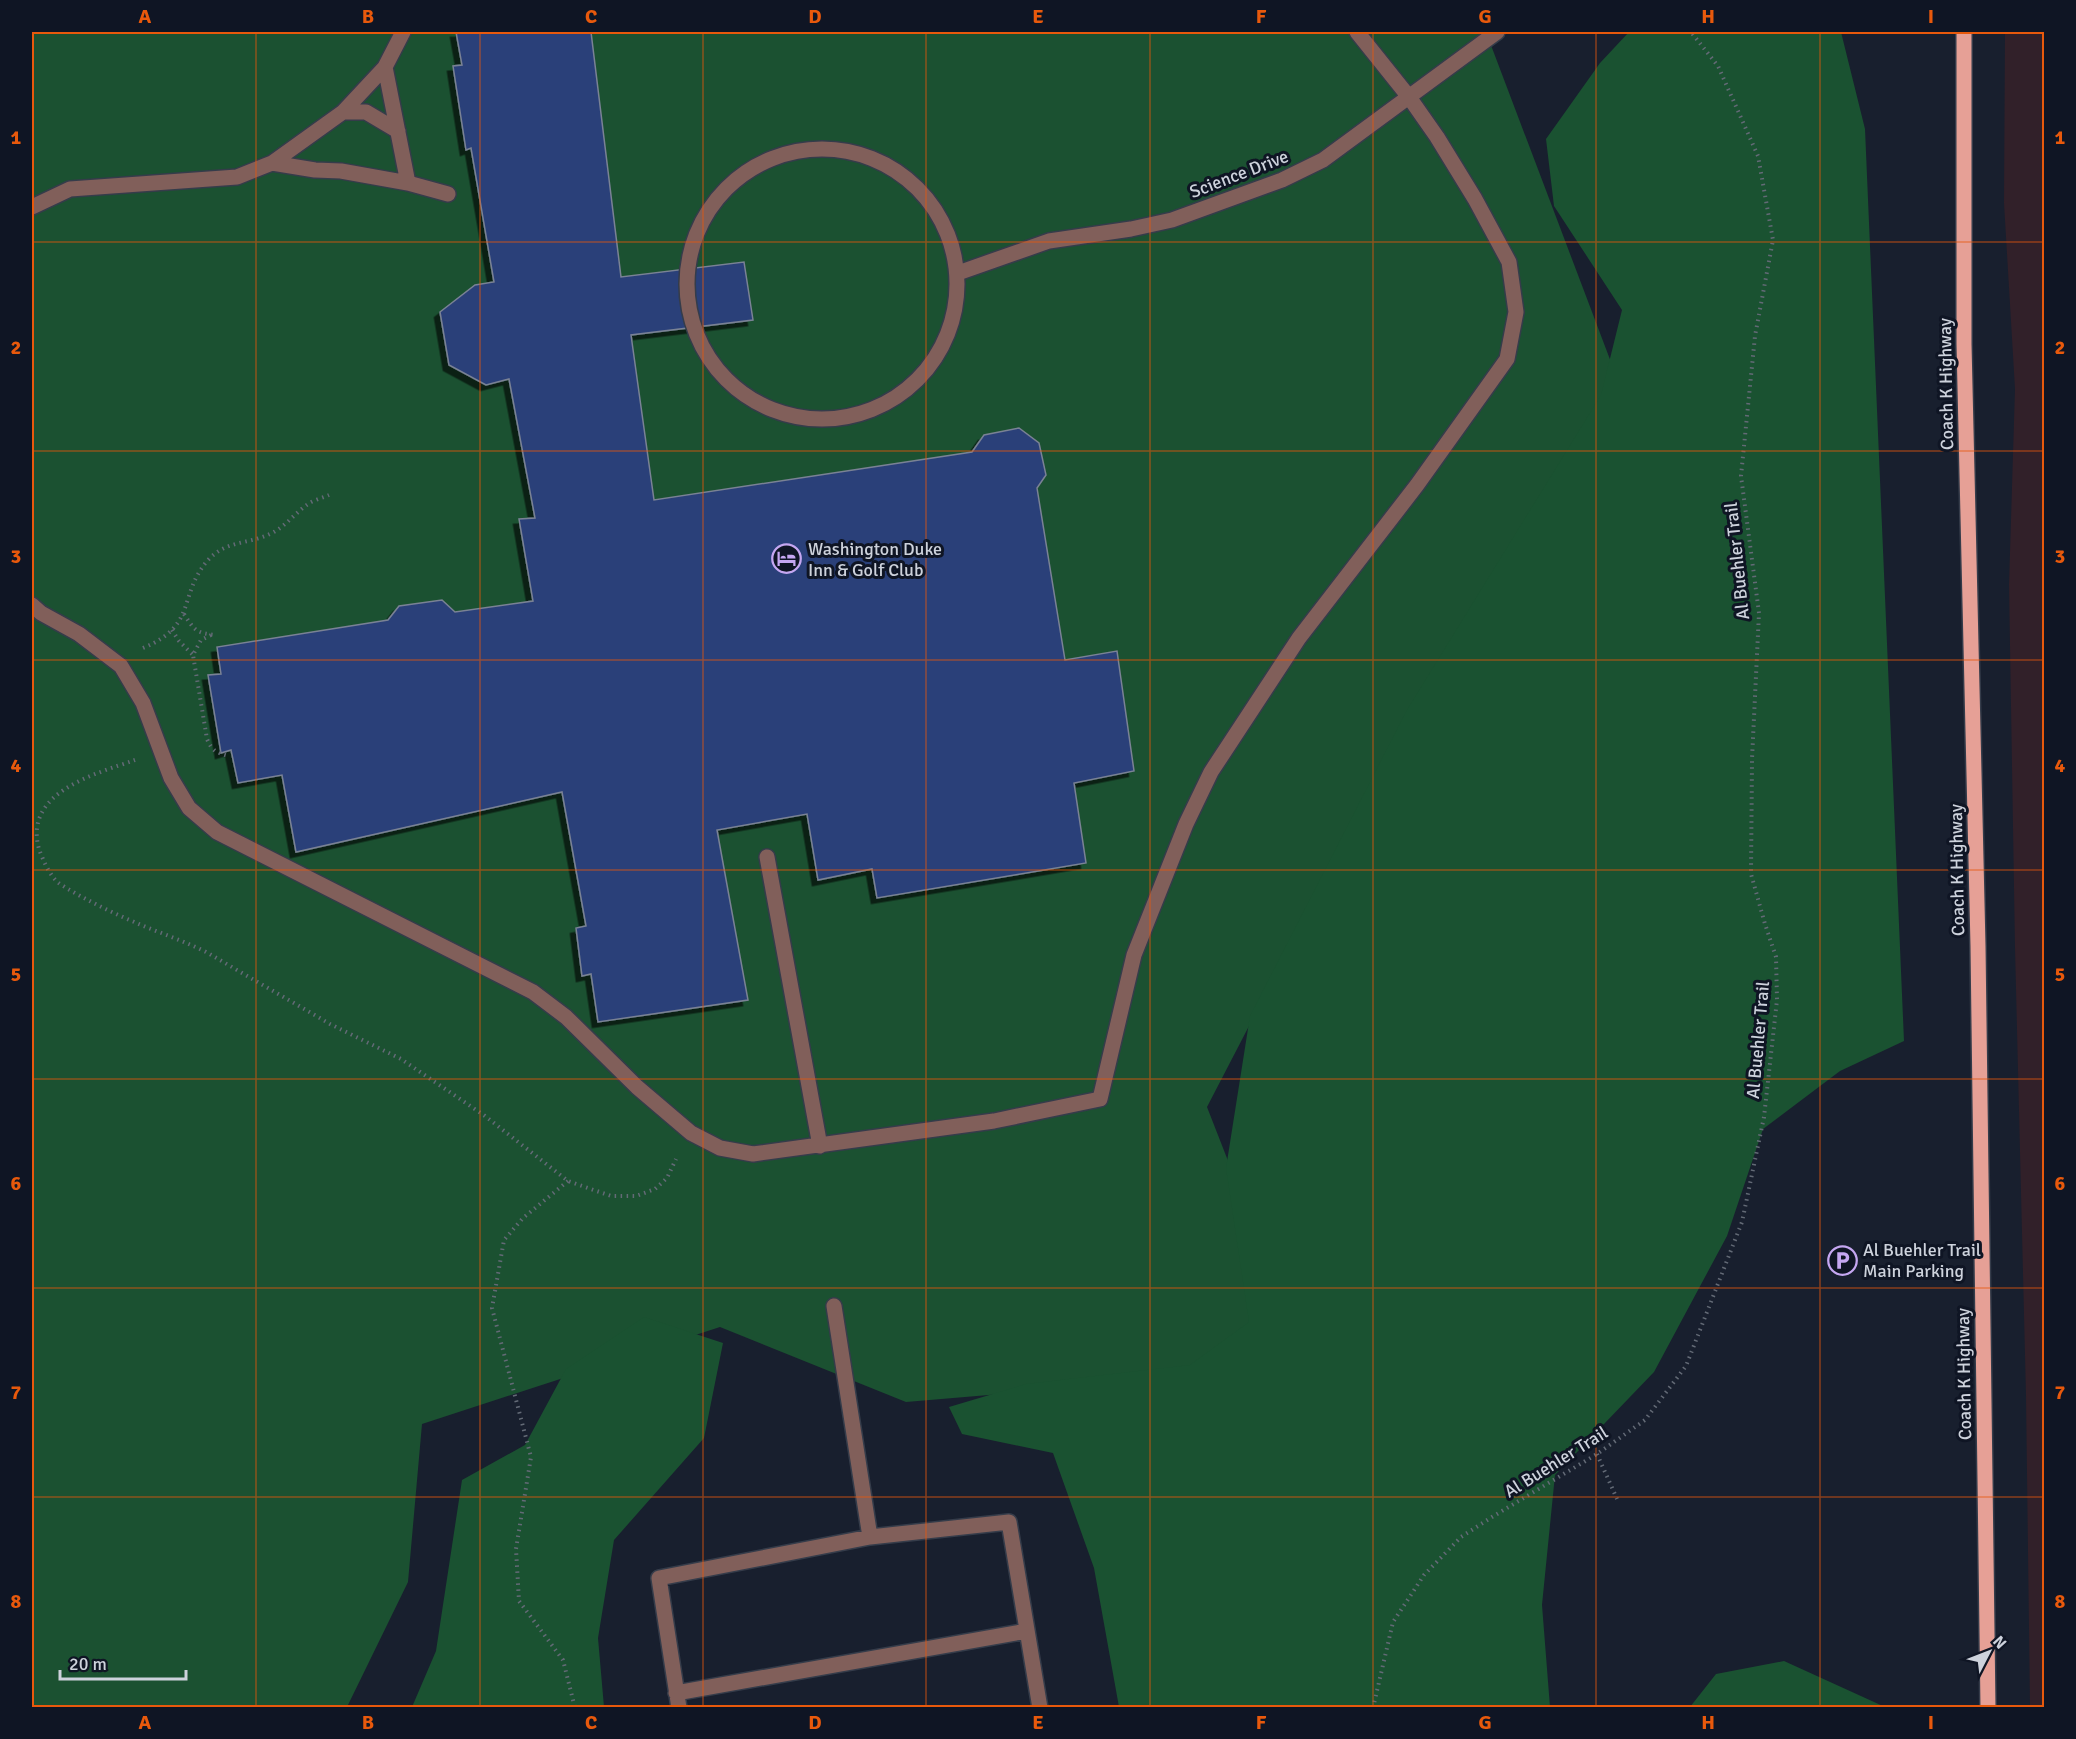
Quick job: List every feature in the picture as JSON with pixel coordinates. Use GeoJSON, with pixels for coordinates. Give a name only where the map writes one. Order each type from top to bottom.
{"type":"FeatureCollection","features":[{"type":"Feature","properties":{"kind":"main road","name":"Coach K Highway"},"geometry":{"type":"LineString","coordinates":[[1964,32],[1965,344],[1978,934],[1988,1707]]}},
{"type":"Feature","properties":{"kind":"lane"},"geometry":{"type":"LineString","coordinates":[[32,207],[70,189],[237,177],[272,163],[343,112],[385,67],[403,32]]}},
{"type":"Feature","properties":{"kind":"lane"},"geometry":{"type":"LineString","coordinates":[[32,605],[41,613],[79,634],[121,666],[143,703],[171,778],[189,808],[217,832],[532,992],[566,1017],[637,1087],[691,1133],[720,1148],[753,1154],[820,1146],[994,1121],[1100,1099],[1134,955],[1186,824],[1211,772],[1299,638],[1417,485],[1507,359],[1516,312],[1509,262],[1475,199],[1409,97],[1357,32]]}},
{"type":"Feature","properties":{"kind":"lane","name":"Science Drive"},"geometry":{"type":"LineString","coordinates":[[958,273],[1049,241],[1131,229],[1172,220],[1282,180],[1323,160],[1497,32]]}},
{"type":"Feature","properties":{"kind":"lane"},"geometry":{"type":"LineString","coordinates":[[385,67],[408,183]]}},
{"type":"Feature","properties":{"kind":"lane"},"geometry":{"type":"LineString","coordinates":[[343,112],[366,112],[398,130]]}},
{"type":"Feature","properties":{"kind":"lane"},"geometry":{"type":"LineString","coordinates":[[821,148],[854,152],[886,164],[914,184],[936,210],[951,240],[958,273],[957,307],[947,340],[929,369],[904,393],[875,410],[842,418],[808,419],[774,411],[744,395],[719,371],[700,343],[690,310],[687,277],[693,243],[707,212],[728,185],[756,165],[787,152],[821,148]]}},
{"type":"Feature","properties":{"kind":"lane"},"geometry":{"type":"LineString","coordinates":[[272,163],[315,170],[341,171],[408,183],[448,194]]}},
{"type":"Feature","properties":{"kind":"lane"},"geometry":{"type":"LineString","coordinates":[[768,857],[820,1146]]}},
{"type":"Feature","properties":{"kind":"lane"},"geometry":{"type":"LineString","coordinates":[[834,1306],[870,1537]]}},
{"type":"Feature","properties":{"kind":"lane"},"geometry":{"type":"LineString","coordinates":[[1027,1631],[677,1700],[659,1578],[870,1537],[1009,1522],[1040,1707]]}},
{"type":"Feature","properties":{"kind":"path","name":"Al Buehler Trail"},"geometry":{"type":"LineString","coordinates":[[1373,1707],[1394,1622],[1424,1575],[1461,1537],[1597,1454],[1645,1420],[1686,1366],[1742,1222],[1764,1116],[1777,1000],[1776,957],[1751,874],[1752,759],[1759,613],[1741,476],[1755,336],[1773,240],[1758,156],[1718,66],[1691,32]]}},
{"type":"Feature","properties":{"kind":"path"},"geometry":{"type":"LineString","coordinates":[[110,659],[145,647],[172,630],[184,613],[197,575],[219,550],[270,534],[283,526],[306,505],[329,495]]}},
{"type":"Feature","properties":{"kind":"path"},"geometry":{"type":"LineString","coordinates":[[184,613],[192,626],[201,634],[214,635],[201,640],[193,655]]}},
{"type":"Feature","properties":{"kind":"path"},"geometry":{"type":"LineString","coordinates":[[172,630],[178,641],[193,655],[207,739],[216,753],[229,756]]}},
{"type":"Feature","properties":{"kind":"path"},"geometry":{"type":"LineString","coordinates":[[161,750],[82,778],[53,798],[40,814],[36,836],[42,859],[57,882],[107,910],[185,941],[330,1024],[400,1059],[485,1116],[568,1181],[611,1196],[636,1196],[655,1189],[667,1178],[691,1133]]}},
{"type":"Feature","properties":{"kind":"path"},"geometry":{"type":"LineString","coordinates":[[568,1181],[523,1218],[504,1239],[492,1308],[531,1457],[516,1549],[519,1601],[563,1659],[574,1707]]}},
{"type":"Feature","properties":{"kind":"path"},"geometry":{"type":"LineString","coordinates":[[1597,1454],[1617,1499]]}},
{"type":"Feature","properties":{"kind":"shaded area"},"geometry":{"type":"Polygon","coordinates":[[[2005,32],[2044,32],[2044,1708],[2030,1707],[2026,1396],[2009,585],[2015,389],[2004,203],[2005,32]]]}},
{"type":"Feature","properties":{"kind":"green space"},"geometry":{"type":"Polygon","coordinates":[[[32,32],[1486,32],[1628,407],[1430,677],[1207,1107],[1314,1381],[1155,1381],[906,1402],[720,1327],[422,1424],[408,1582],[347,1707],[32,1707],[32,32]]]}},
{"type":"Feature","properties":{"kind":"green space"},"geometry":{"type":"Polygon","coordinates":[[[1629,32],[1841,32],[1865,129],[1904,1041],[1840,1071],[1763,1129],[1727,1236],[1654,1372],[1555,1475],[1542,1605],[1550,1707],[1119,1707],[1094,1568],[1053,1453],[962,1434],[949,1407],[1026,1384],[1190,1365],[1249,1322],[1226,1168],[1250,1016],[1407,710],[1601,395],[1622,310],[1554,206],[1546,139],[1600,63],[1629,32]]]}},
{"type":"Feature","properties":{"kind":"green space"},"geometry":{"type":"Polygon","coordinates":[[[644,1317],[723,1343],[704,1438],[614,1540],[598,1638],[604,1707],[412,1707],[436,1651],[462,1480],[525,1445],[566,1369],[644,1317]]]}},
{"type":"Feature","properties":{"kind":"green space"},"geometry":{"type":"Polygon","coordinates":[[[1784,1661],[1885,1707],[1690,1707],[1716,1674],[1784,1661]]]}},
{"type":"Feature","properties":{"kind":"building","name":"Washington Duke Inn & Golf Club"},"geometry":{"type":"Polygon","coordinates":[[[456,32],[591,32],[621,277],[744,262],[753,320],[631,335],[654,500],[972,452],[984,435],[1019,428],[1039,443],[1046,475],[1037,488],[1065,660],[1117,651],[1134,771],[1074,783],[1086,863],[877,898],[872,869],[818,880],[807,814],[717,830],[748,1000],[598,1022],[591,974],[582,976],[576,928],[586,926],[562,792],[296,852],[282,775],[238,783],[231,750],[221,753],[208,675],[221,674],[217,647],[388,620],[399,606],[442,600],[455,612],[533,601],[519,519],[535,518],[509,379],[486,385],[449,365],[440,312],[475,285],[494,282],[471,148],[466,150],[453,66],[462,65],[456,32]]]}},
{"type":"Feature","properties":{"kind":"place","name":"Washington Duke Inn & Golf Club"},"geometry":{"type":"Point","coordinates":[787,559]}},
{"type":"Feature","properties":{"kind":"place","name":"Al Buehler Trail Main Parking"},"geometry":{"type":"Point","coordinates":[1842,1260]}}]}
